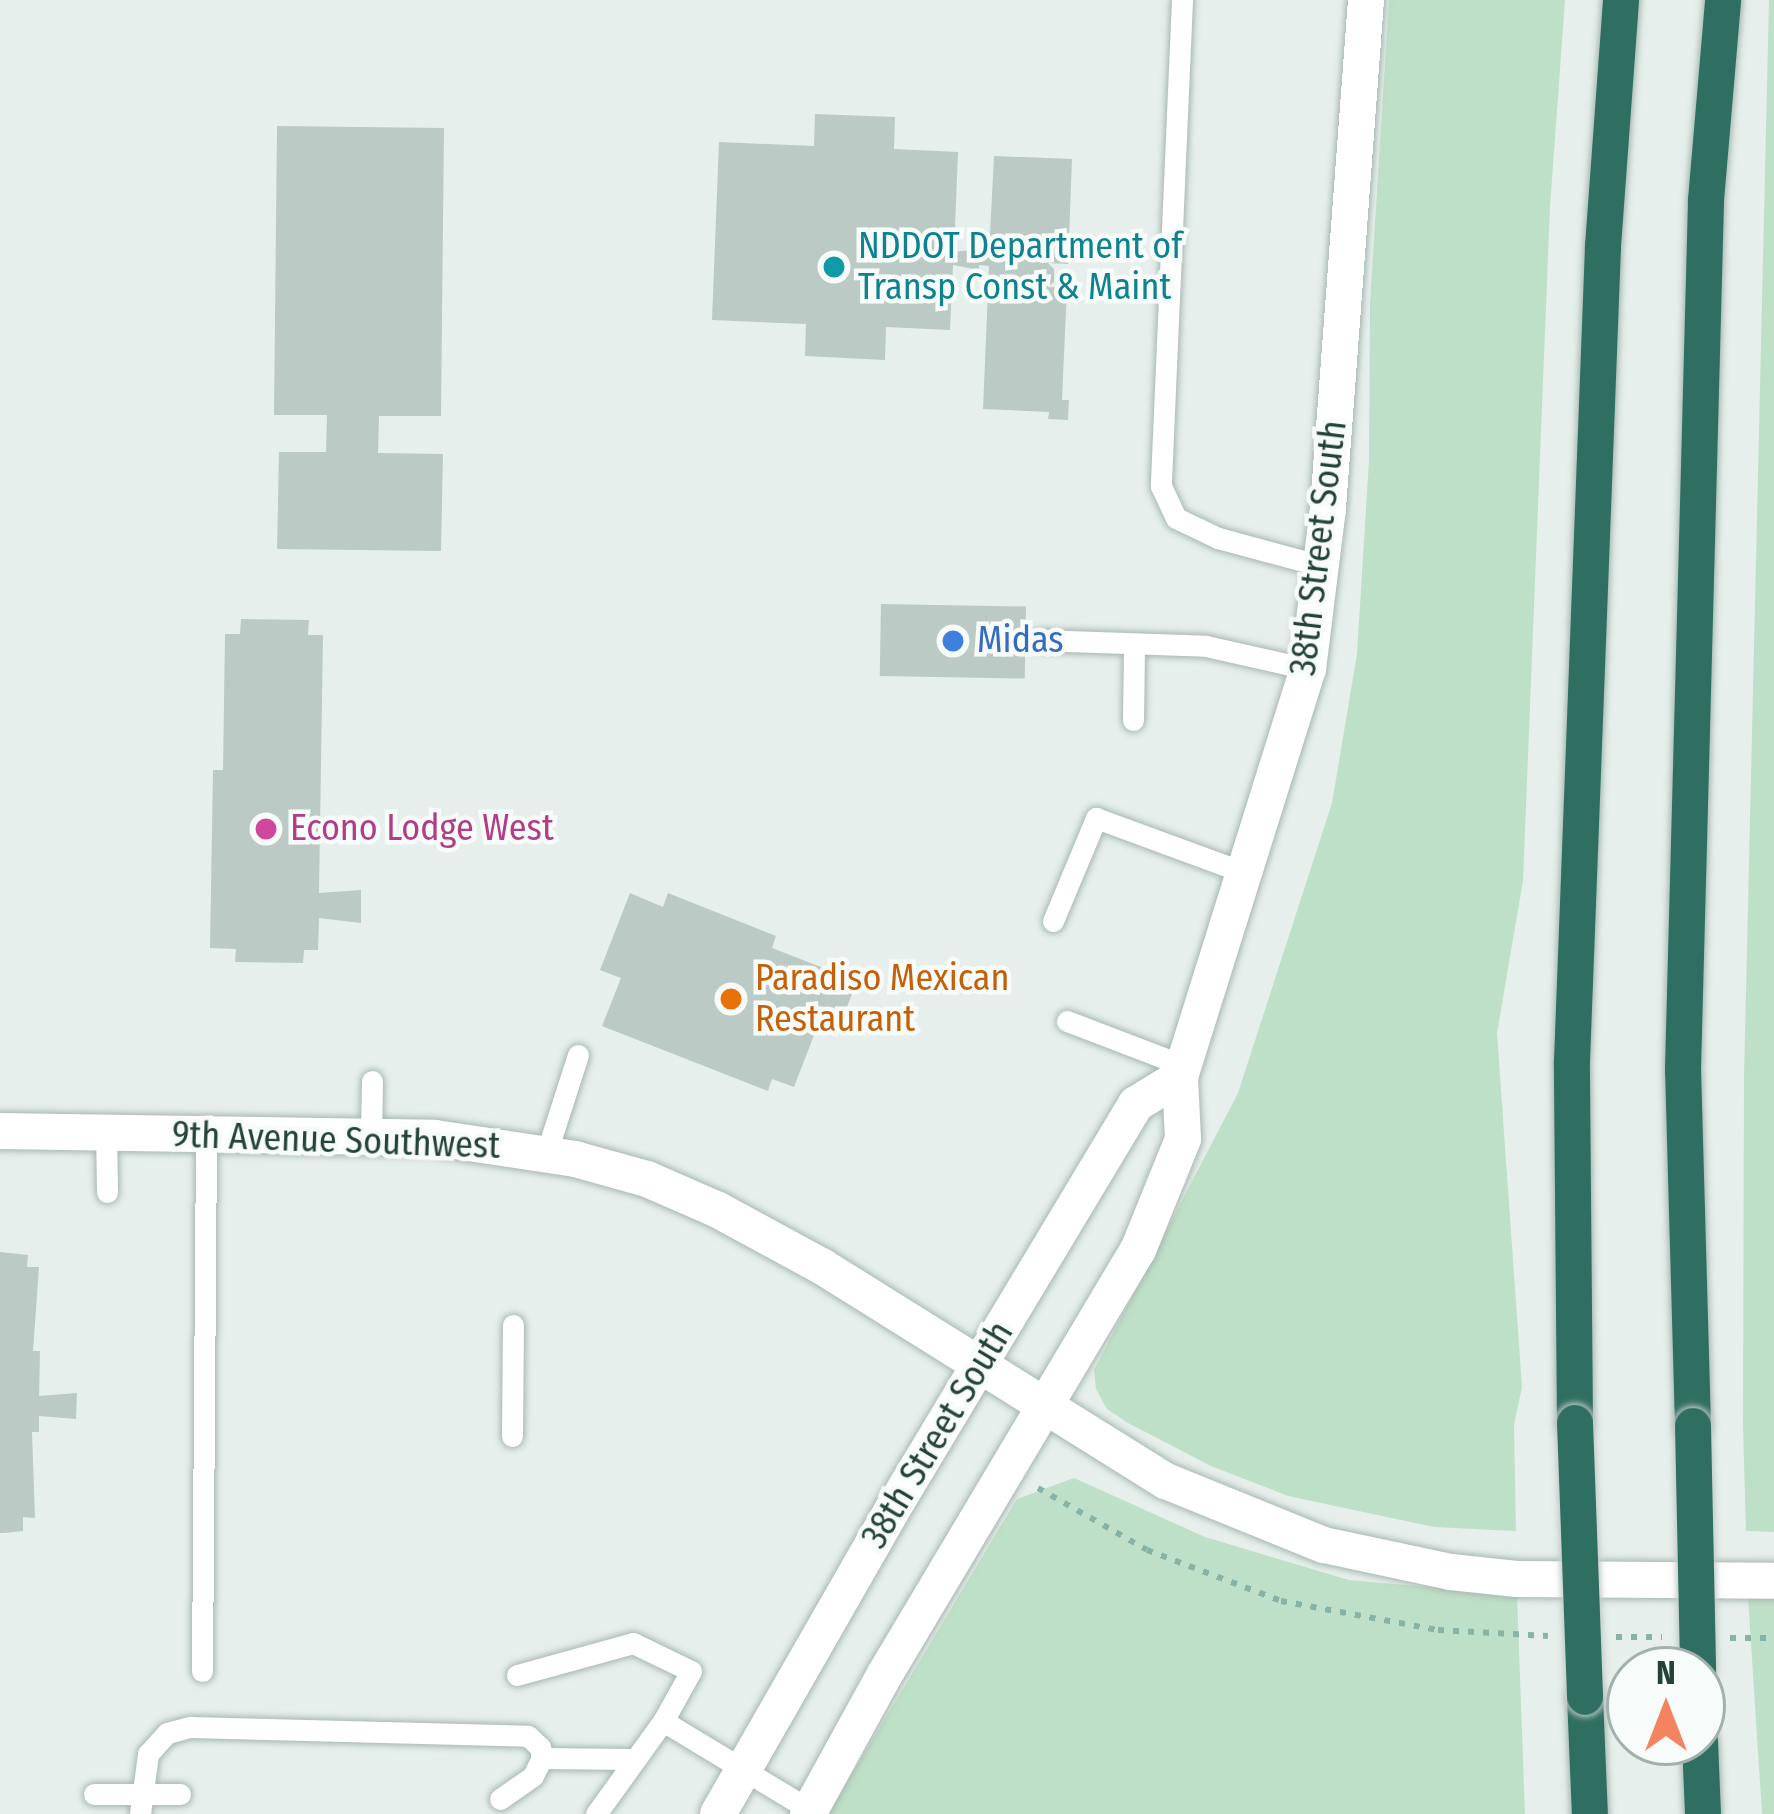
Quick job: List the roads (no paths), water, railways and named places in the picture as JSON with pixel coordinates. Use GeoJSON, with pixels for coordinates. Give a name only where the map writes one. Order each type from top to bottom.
{"type":"FeatureCollection","features":[{"type":"Feature","properties":{"kind":"highway"},"geometry":{"type":"LineString","coordinates":[[1577,1814],[1585,1697],[1575,1423],[1572,1060],[1603,245],[1621,0]]}},
{"type":"Feature","properties":{"kind":"highway"},"geometry":{"type":"LineString","coordinates":[[1698,1646],[1683,1069],[1706,200],[1723,0]]}},
{"type":"Feature","properties":{"kind":"highway"},"geometry":{"type":"LineString","coordinates":[[1584,1738],[1590,1814]]}},
{"type":"Feature","properties":{"kind":"highway"},"geometry":{"type":"LineString","coordinates":[[1701,1766],[1703,1814]]}},
{"type":"Feature","properties":{"kind":"street","name":"38th Street South"},"geometry":{"type":"LineString","coordinates":[[809,1812],[1138,1250],[1183,1139],[1183,1072],[1308,669],[1322,566],[1366,0]]}},
{"type":"Feature","properties":{"kind":"street","name":"38th Street South"},"geometry":{"type":"LineString","coordinates":[[718,1814],[1136,1103],[1183,1072]]}},
{"type":"Feature","properties":{"kind":"street","name":"9th Avenue Southwest"},"geometry":{"type":"LineString","coordinates":[[0,1131],[435,1138],[546,1154],[647,1179],[718,1210],[1166,1481],[1324,1545],[1451,1572],[1517,1579],[1774,1581]]}},
{"type":"Feature","properties":{"kind":"lane"},"geometry":{"type":"LineString","coordinates":[[1182,0],[1161,486],[1176,518],[1218,538],[1322,566]]}},
{"type":"Feature","properties":{"kind":"lane"},"geometry":{"type":"LineString","coordinates":[[1037,640],[1206,646],[1308,669]]}},
{"type":"Feature","properties":{"kind":"lane"},"geometry":{"type":"LineString","coordinates":[[1133,720],[1135,644]]}},
{"type":"Feature","properties":{"kind":"lane"},"geometry":{"type":"LineString","coordinates":[[1053,921],[1096,818],[1248,874]]}},
{"type":"Feature","properties":{"kind":"lane"},"geometry":{"type":"LineString","coordinates":[[1067,1021],[1183,1072]]}},
{"type":"Feature","properties":{"kind":"lane"},"geometry":{"type":"LineString","coordinates":[[546,1154],[578,1055]]}},
{"type":"Feature","properties":{"kind":"lane"},"geometry":{"type":"LineString","coordinates":[[371,1137],[372,1081]]}},
{"type":"Feature","properties":{"kind":"lane"},"geometry":{"type":"LineString","coordinates":[[106,1132],[106,1192]]}},
{"type":"Feature","properties":{"kind":"lane"},"geometry":{"type":"LineString","coordinates":[[202,1671],[206,1134]]}},
{"type":"Feature","properties":{"kind":"lane"},"geometry":{"type":"LineString","coordinates":[[512,1436],[513,1325]]}},
{"type":"Feature","properties":{"kind":"lane"},"geometry":{"type":"LineString","coordinates":[[517,1675],[633,1643],[691,1671],[663,1720],[596,1814]]}},
{"type":"Feature","properties":{"kind":"lane"},"geometry":{"type":"LineString","coordinates":[[663,1720],[809,1812]]}},
{"type":"Feature","properties":{"kind":"lane"},"geometry":{"type":"LineString","coordinates":[[140,1804],[148,1754],[166,1733],[190,1727],[528,1736],[540,1747],[542,1758],[533,1776],[500,1799]]}},
{"type":"Feature","properties":{"kind":"lane"},"geometry":{"type":"LineString","coordinates":[[542,1758],[632,1759]]}},
{"type":"Feature","properties":{"kind":"lane"},"geometry":{"type":"LineString","coordinates":[[94,1793],[140,1804]]}},
{"type":"Feature","properties":{"kind":"lane"},"geometry":{"type":"LineString","coordinates":[[115,1814],[180,1793]]}},
{"type":"Feature","properties":{"kind":"place","name":"NDDOT Department of Transp Const & Maint"},"geometry":{"type":"Point","coordinates":[834,267]}},
{"type":"Feature","properties":{"kind":"place","name":"Midas"},"geometry":{"type":"Point","coordinates":[953,641]}},
{"type":"Feature","properties":{"kind":"place","name":"Econo Lodge West"},"geometry":{"type":"Point","coordinates":[266,829]}},
{"type":"Feature","properties":{"kind":"place","name":"Paradiso Mexican Restaurant"},"geometry":{"type":"Point","coordinates":[731,999]}}]}
